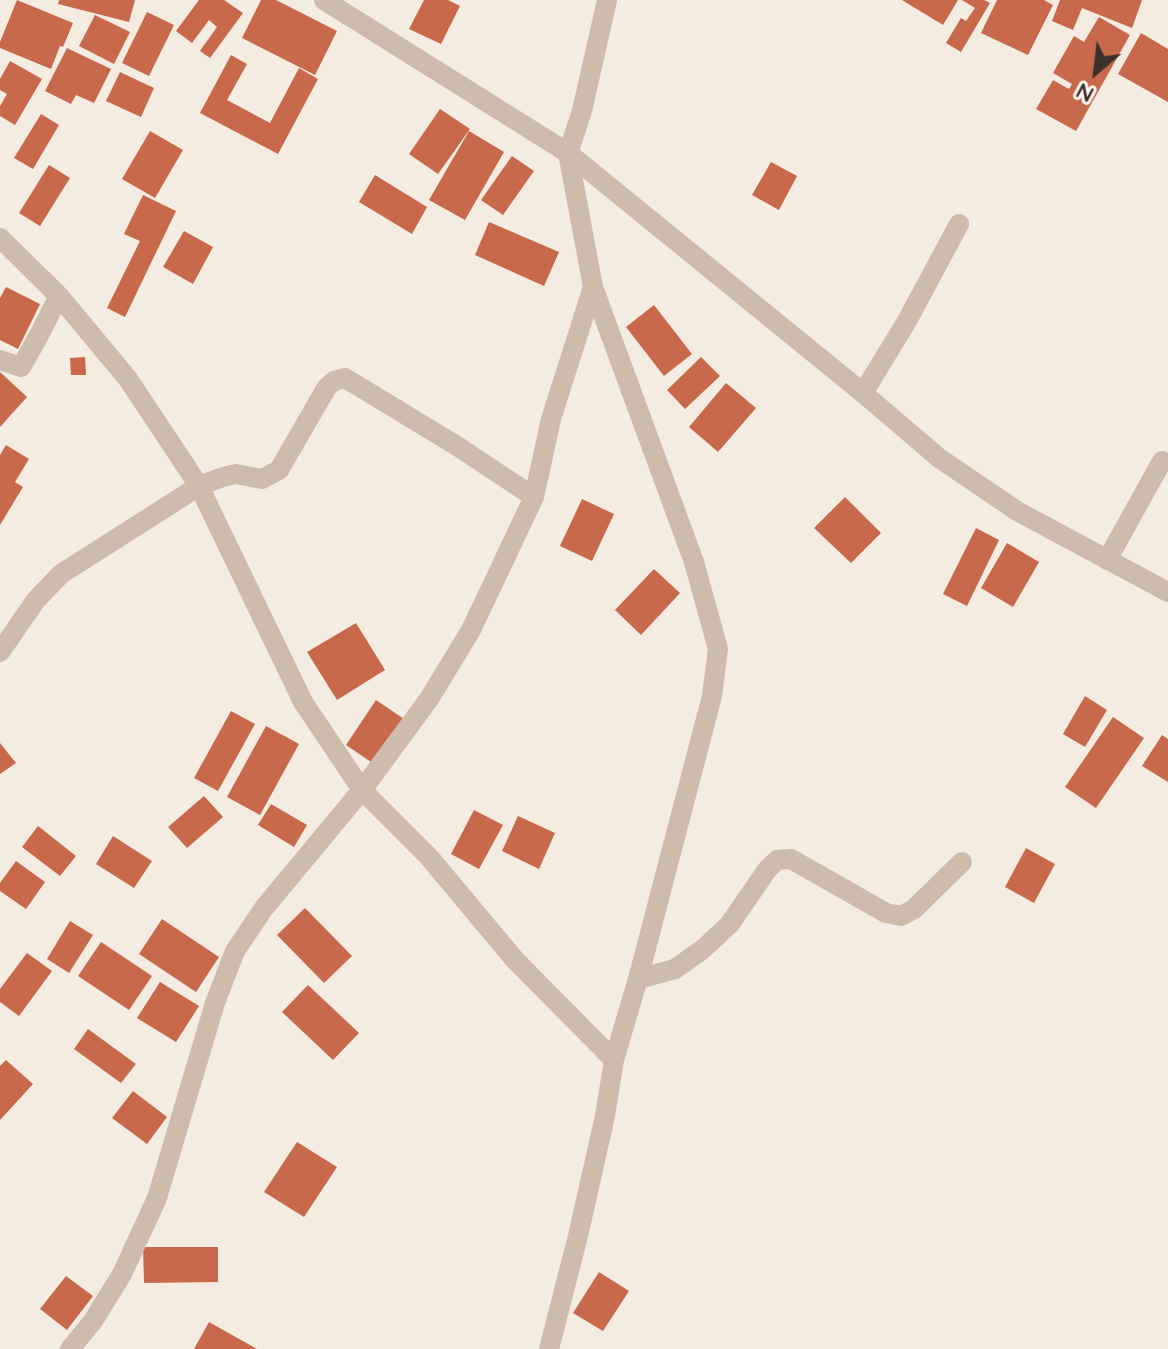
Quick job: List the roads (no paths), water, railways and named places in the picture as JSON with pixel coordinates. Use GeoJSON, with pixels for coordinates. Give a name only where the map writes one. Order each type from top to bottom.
{"type":"FeatureCollection","features":[{"type":"Feature","properties":{"kind":"street"},"geometry":{"type":"LineString","coordinates":[[324,0],[568,153],[939,458],[1017,511],[1168,592]]}},
{"type":"Feature","properties":{"kind":"street"},"geometry":{"type":"LineString","coordinates":[[549,1349],[582,1221],[614,1060],[712,696],[718,649],[694,562],[593,287],[568,153],[582,111],[607,0]]}},
{"type":"Feature","properties":{"kind":"street"},"geometry":{"type":"LineString","coordinates":[[863,393],[907,321],[959,224]]}},
{"type":"Feature","properties":{"kind":"street"},"geometry":{"type":"LineString","coordinates":[[0,238],[59,296],[128,379],[199,486],[303,702],[362,790],[429,857],[515,960],[614,1060]]}},
{"type":"Feature","properties":{"kind":"street"},"geometry":{"type":"LineString","coordinates":[[70,1349],[93,1321],[122,1274],[157,1198],[215,1003],[235,951],[264,908],[362,790],[429,699],[471,630],[534,497],[551,419],[593,287]]}},
{"type":"Feature","properties":{"kind":"street"},"geometry":{"type":"LineString","coordinates":[[0,360],[21,367],[59,296]]}},
{"type":"Feature","properties":{"kind":"street"},"geometry":{"type":"LineString","coordinates":[[0,652],[36,600],[61,574],[199,486],[236,474],[262,479],[279,470],[327,387],[334,381],[345,378],[534,497]]}},
{"type":"Feature","properties":{"kind":"street"},"geometry":{"type":"LineString","coordinates":[[1107,560],[1162,461]]}},
{"type":"Feature","properties":{"kind":"street"},"geometry":{"type":"LineString","coordinates":[[638,979],[675,969],[703,949],[729,925],[777,860],[791,859],[886,913],[901,916],[914,909],[962,862]]}}]}
